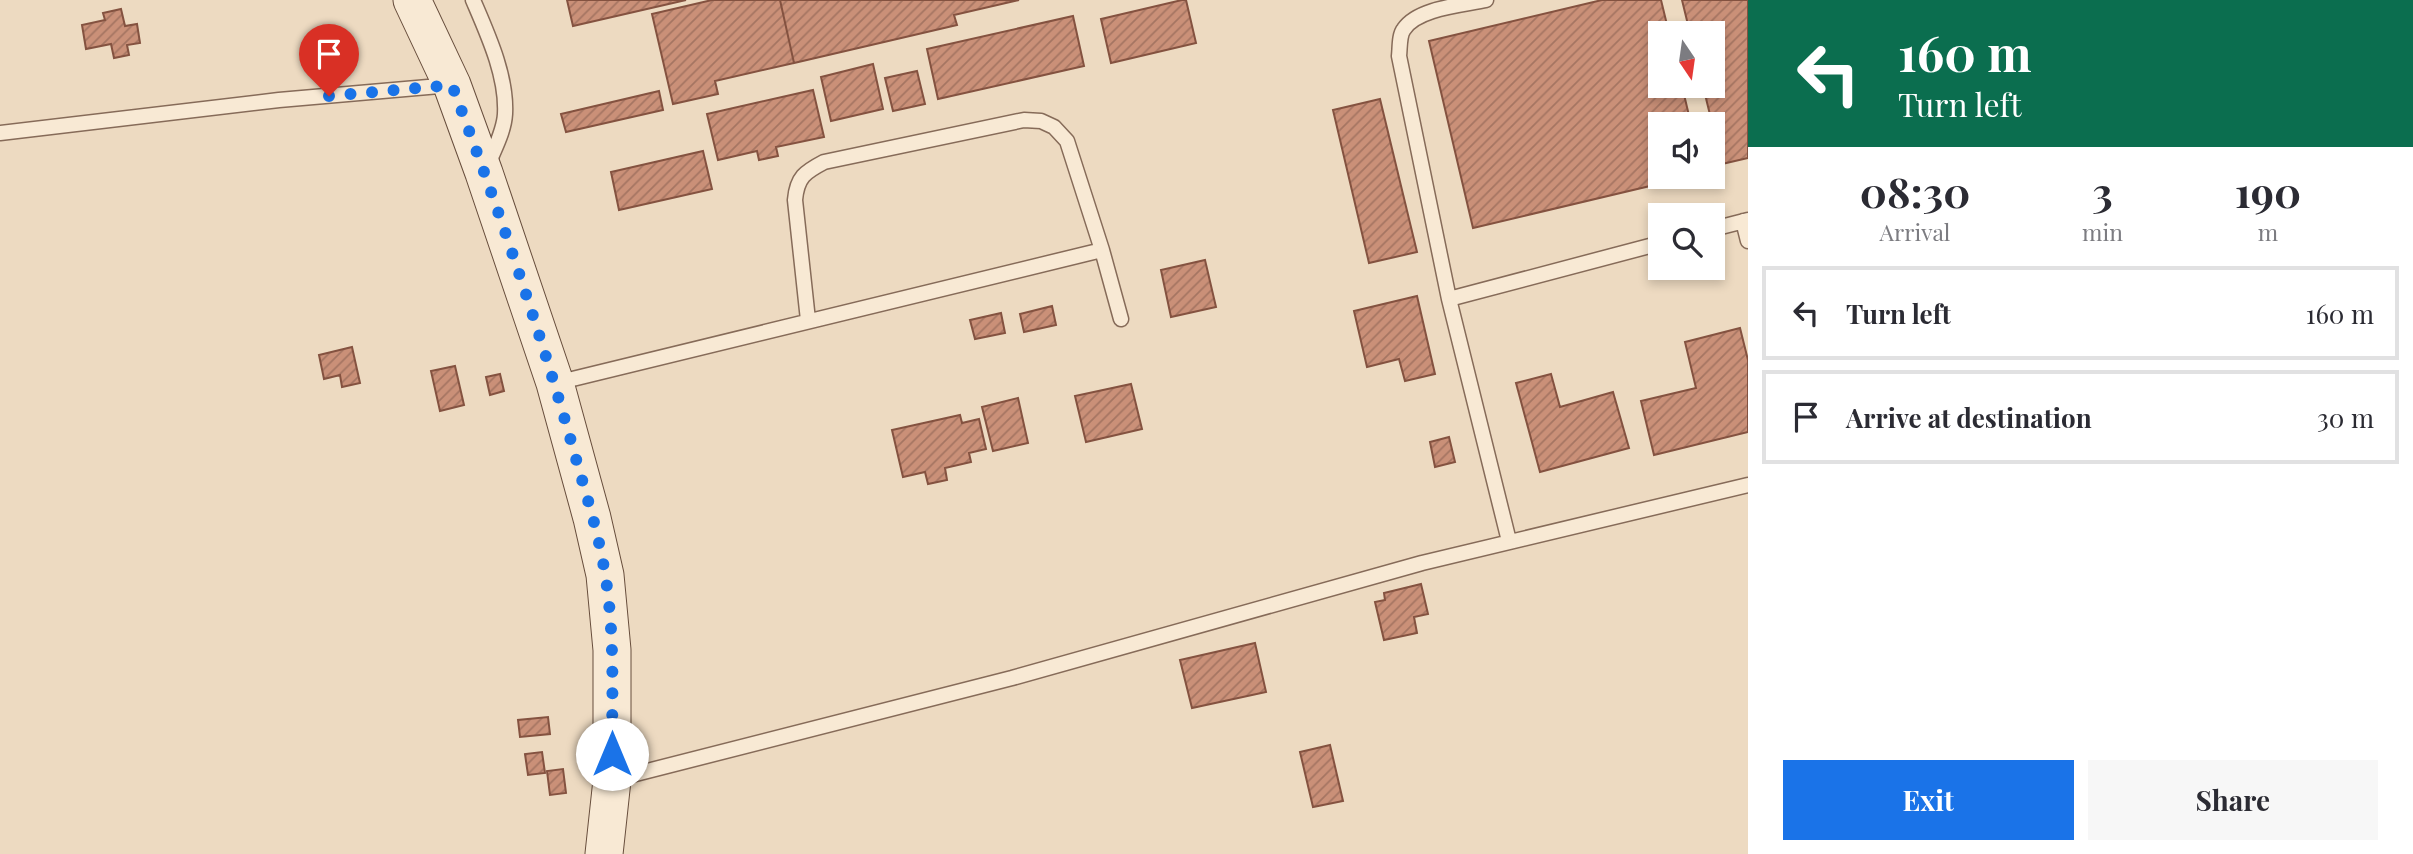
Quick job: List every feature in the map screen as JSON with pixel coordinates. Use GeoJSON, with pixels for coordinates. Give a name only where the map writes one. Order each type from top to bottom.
{"type":"FeatureCollection","features":[{"type":"Feature","properties":{"kind":"main road"},"geometry":{"type":"LineString","coordinates":[[412,0],[452,85],[555,383],[606,575],[612,650],[612,780],[604,854]]}},
{"type":"Feature","properties":{"kind":"lane"},"geometry":{"type":"LineString","coordinates":[[473,0],[504,86],[505,116],[500,136],[484,173]]}},
{"type":"Feature","properties":{"kind":"lane"},"geometry":{"type":"LineString","coordinates":[[1486,0],[1430,12],[1414,19],[1402,30],[1399,56],[1449,299],[1509,541]]}},
{"type":"Feature","properties":{"kind":"lane"},"geometry":{"type":"LineString","coordinates":[[0,133],[279,100],[452,85]]}},
{"type":"Feature","properties":{"kind":"lane"},"geometry":{"type":"LineString","coordinates":[[808,320],[795,200],[797,185],[807,171],[824,162],[1024,120],[1041,121],[1054,127],[1068,141],[1121,319]]}},
{"type":"Feature","properties":{"kind":"lane"},"geometry":{"type":"LineString","coordinates":[[1725,226],[1746,221],[1748,241]]}},
{"type":"Feature","properties":{"kind":"lane"},"geometry":{"type":"LineString","coordinates":[[1449,299],[1648,246]]}},
{"type":"Feature","properties":{"kind":"lane"},"geometry":{"type":"LineString","coordinates":[[555,383],[1102,250]]}},
{"type":"Feature","properties":{"kind":"lane"},"geometry":{"type":"LineString","coordinates":[[612,780],[1012,678],[1422,563],[1748,485]]}},
{"type":"Feature","properties":{"kind":"building"},"geometry":{"type":"Polygon","coordinates":[[[567,0],[686,0],[573,26],[567,0]]]}},
{"type":"Feature","properties":{"kind":"building"},"geometry":{"type":"Polygon","coordinates":[[[712,0],[780,0],[794,63],[715,81],[718,94],[673,104],[652,14],[712,0]]]}},
{"type":"Feature","properties":{"kind":"building"},"geometry":{"type":"Polygon","coordinates":[[[780,0],[1019,0],[954,15],[957,25],[794,63],[780,0]]]}},
{"type":"Feature","properties":{"kind":"building"},"geometry":{"type":"Polygon","coordinates":[[[1186,0],[1196,43],[1111,63],[1101,19],[1186,0]]]}},
{"type":"Feature","properties":{"kind":"building"},"geometry":{"type":"Polygon","coordinates":[[[1602,0],[1661,0],[1666,21],[1648,21],[1648,98],[1685,98],[1688,112],[1648,112],[1648,186],[1473,228],[1429,41],[1602,0]]]}},
{"type":"Feature","properties":{"kind":"building"},"geometry":{"type":"Polygon","coordinates":[[[1682,0],[1748,0],[1748,158],[1725,163],[1725,112],[1709,112],[1706,98],[1726,98],[1726,21],[1687,21],[1682,0]]]}},
{"type":"Feature","properties":{"kind":"building"},"geometry":{"type":"Polygon","coordinates":[[[121,9],[125,26],[137,24],[140,43],[127,45],[129,55],[114,58],[111,44],[86,49],[82,25],[105,20],[103,13],[121,9]]]}},
{"type":"Feature","properties":{"kind":"building"},"geometry":{"type":"Polygon","coordinates":[[[1073,16],[1084,66],[938,99],[927,49],[1073,16]]]}},
{"type":"Feature","properties":{"kind":"building"},"geometry":{"type":"Polygon","coordinates":[[[873,64],[883,109],[831,121],[821,77],[873,64]]]}},
{"type":"Feature","properties":{"kind":"building"},"geometry":{"type":"Polygon","coordinates":[[[917,71],[925,104],[893,111],[885,78],[917,71]]]}},
{"type":"Feature","properties":{"kind":"building"},"geometry":{"type":"Polygon","coordinates":[[[813,90],[824,137],[776,147],[778,156],[759,160],[757,151],[718,160],[707,114],[813,90]]]}},
{"type":"Feature","properties":{"kind":"building"},"geometry":{"type":"Polygon","coordinates":[[[659,91],[663,110],[566,132],[561,114],[659,91]]]}},
{"type":"Feature","properties":{"kind":"building"},"geometry":{"type":"Polygon","coordinates":[[[1380,99],[1417,252],[1369,263],[1333,110],[1380,99]]]}},
{"type":"Feature","properties":{"kind":"building"},"geometry":{"type":"Polygon","coordinates":[[[703,151],[712,189],[619,210],[611,172],[703,151]]]}},
{"type":"Feature","properties":{"kind":"building"},"geometry":{"type":"Polygon","coordinates":[[[1205,260],[1216,307],[1171,317],[1161,270],[1205,260]]]}},
{"type":"Feature","properties":{"kind":"building"},"geometry":{"type":"Polygon","coordinates":[[[1417,296],[1435,374],[1405,381],[1399,359],[1367,367],[1354,311],[1417,296]]]}},
{"type":"Feature","properties":{"kind":"building"},"geometry":{"type":"Polygon","coordinates":[[[1052,306],[1056,325],[1024,332],[1020,314],[1052,306]]]}},
{"type":"Feature","properties":{"kind":"building"},"geometry":{"type":"Polygon","coordinates":[[[1001,313],[1005,333],[975,339],[970,320],[1001,313]]]}},
{"type":"Feature","properties":{"kind":"building"},"geometry":{"type":"Polygon","coordinates":[[[1740,328],[1748,360],[1748,432],[1654,455],[1641,401],[1696,388],[1685,342],[1740,328]]]}},
{"type":"Feature","properties":{"kind":"building"},"geometry":{"type":"Polygon","coordinates":[[[352,347],[360,383],[342,387],[340,375],[324,379],[319,355],[352,347]]]}},
{"type":"Feature","properties":{"kind":"building"},"geometry":{"type":"Polygon","coordinates":[[[455,366],[464,405],[440,411],[431,371],[455,366]]]}},
{"type":"Feature","properties":{"kind":"building"},"geometry":{"type":"Polygon","coordinates":[[[500,374],[504,391],[490,395],[486,377],[500,374]]]}},
{"type":"Feature","properties":{"kind":"building"},"geometry":{"type":"Polygon","coordinates":[[[1551,374],[1560,407],[1613,392],[1629,448],[1540,472],[1516,383],[1551,374]]]}},
{"type":"Feature","properties":{"kind":"building"},"geometry":{"type":"Polygon","coordinates":[[[1131,384],[1142,429],[1086,442],[1075,396],[1131,384]]]}},
{"type":"Feature","properties":{"kind":"building"},"geometry":{"type":"Polygon","coordinates":[[[1018,398],[1028,443],[993,451],[982,407],[1018,398]]]}},
{"type":"Feature","properties":{"kind":"building"},"geometry":{"type":"Polygon","coordinates":[[[960,415],[962,423],[979,419],[986,449],[969,453],[971,462],[945,468],[947,480],[928,484],[925,472],[903,477],[892,430],[960,415]]]}},
{"type":"Feature","properties":{"kind":"building"},"geometry":{"type":"Polygon","coordinates":[[[1449,437],[1455,462],[1435,467],[1430,442],[1449,437]]]}},
{"type":"Feature","properties":{"kind":"building"},"geometry":{"type":"Polygon","coordinates":[[[1421,584],[1428,614],[1414,617],[1417,633],[1384,640],[1375,602],[1385,600],[1384,593],[1421,584]]]}},
{"type":"Feature","properties":{"kind":"building"},"geometry":{"type":"Polygon","coordinates":[[[1255,643],[1266,692],[1192,708],[1180,660],[1255,643]]]}},
{"type":"Feature","properties":{"kind":"building"},"geometry":{"type":"Polygon","coordinates":[[[548,717],[550,734],[520,737],[518,720],[548,717]]]}},
{"type":"Feature","properties":{"kind":"building"},"geometry":{"type":"Polygon","coordinates":[[[1330,745],[1343,801],[1313,807],[1300,752],[1330,745]]]}},
{"type":"Feature","properties":{"kind":"building"},"geometry":{"type":"Polygon","coordinates":[[[542,752],[545,773],[528,775],[525,754],[542,752]]]}},
{"type":"Feature","properties":{"kind":"building"},"geometry":{"type":"Polygon","coordinates":[[[563,769],[566,793],[550,795],[547,771],[563,769]]]}},
{"type":"Feature","properties":{"kind":"route"},"geometry":{"type":"LineString","coordinates":[[329,96],[452,85],[555,383],[606,575],[612,650],[612,754]]}}]}
